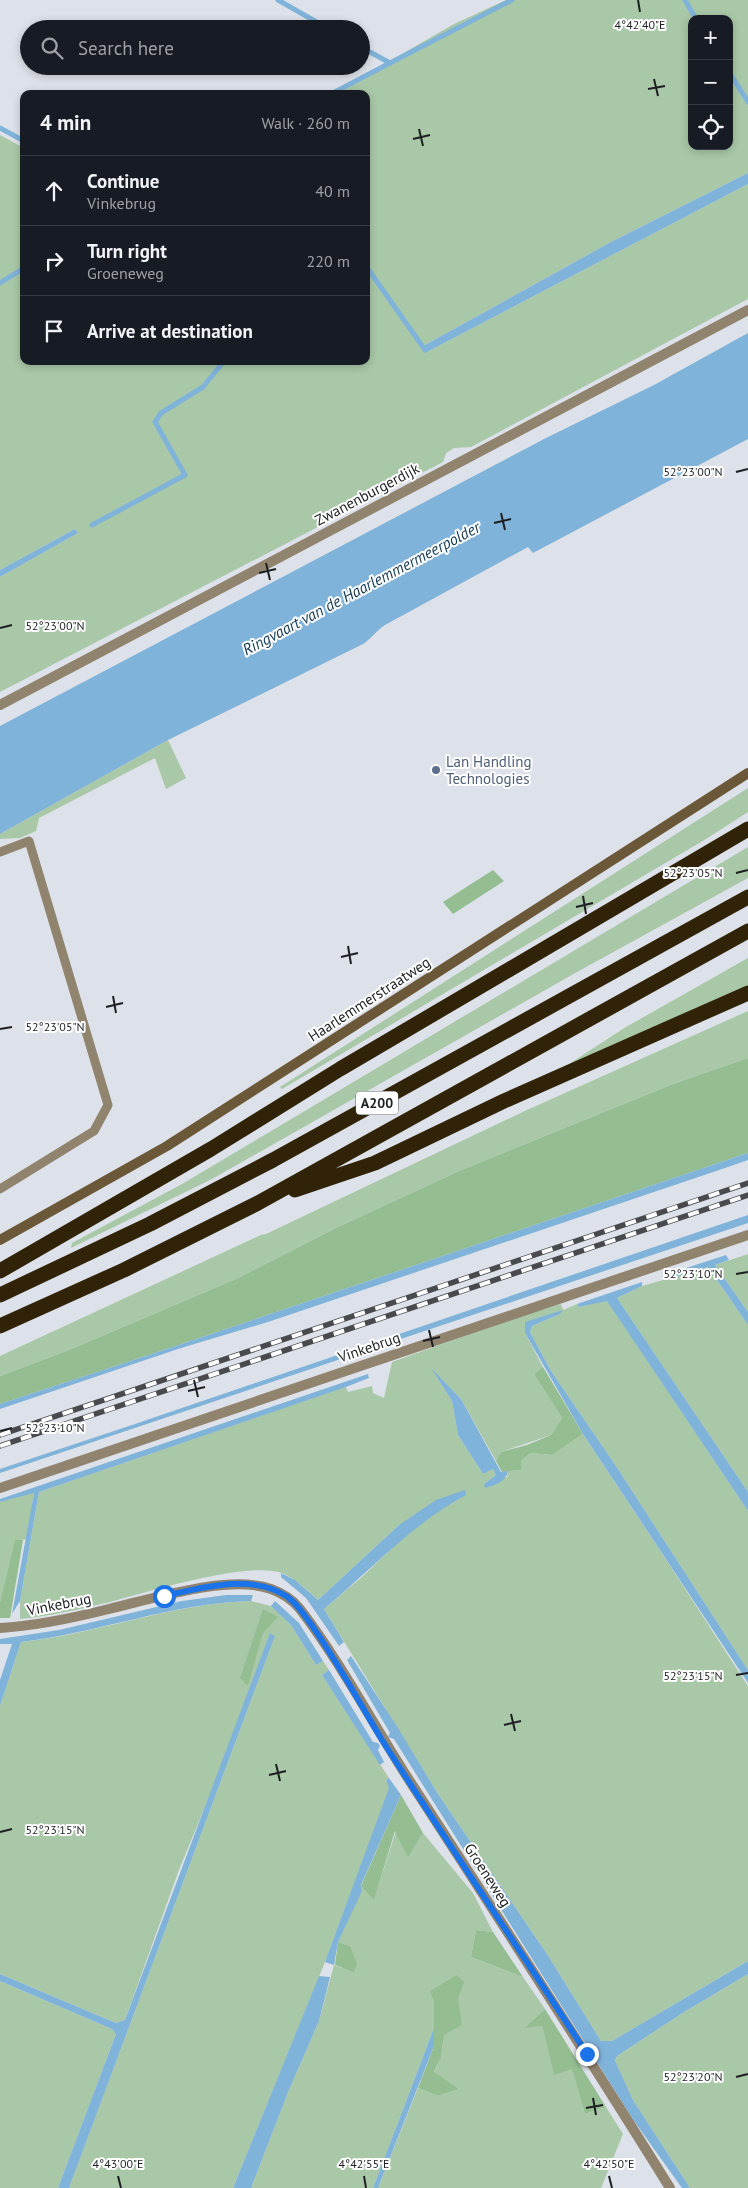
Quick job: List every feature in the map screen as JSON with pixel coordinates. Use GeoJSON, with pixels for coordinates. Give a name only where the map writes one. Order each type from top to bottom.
{"type":"FeatureCollection","features":[{"type":"Feature","properties":{"kind":"highway"},"geometry":{"type":"LineString","coordinates":[[0,1271],[211,1149],[340,1069],[748,829]]}},
{"type":"Feature","properties":{"kind":"highway","name":"A200"},"geometry":{"type":"LineString","coordinates":[[0,1296],[150,1224],[273,1160],[748,897]]}},
{"type":"Feature","properties":{"kind":"highway","name":"A200"},"geometry":{"type":"LineString","coordinates":[[0,1326],[124,1270],[258,1203],[748,931]]}},
{"type":"Feature","properties":{"kind":"highway","name":"A200"},"geometry":{"type":"LineString","coordinates":[[258,1203],[376,1164],[504,1100],[748,993]]}},
{"type":"Feature","properties":{"kind":"main road","name":"Haarlemmerstraatweg"},"geometry":{"type":"LineString","coordinates":[[0,1240],[167,1146],[748,773]]}},
{"type":"Feature","properties":{"kind":"street","name":"Zwanenburgerdijk"},"geometry":{"type":"LineString","coordinates":[[0,705],[748,310]]}},
{"type":"Feature","properties":{"kind":"street","name":"Vinkebrug"},"geometry":{"type":"LineString","coordinates":[[0,1488],[748,1235]]}},
{"type":"Feature","properties":{"kind":"street","name":"Vinkebrug"},"geometry":{"type":"LineString","coordinates":[[0,1628],[55,1621],[164,1596],[218,1586],[247,1585],[271,1589]]}},
{"type":"Feature","properties":{"kind":"street","name":"Groeneweg"},"geometry":{"type":"LineString","coordinates":[[271,1589],[286,1596],[298,1606],[330,1651],[382,1738],[587,2054],[670,2188]]}},
{"type":"Feature","properties":{"kind":"lane"},"geometry":{"type":"LineString","coordinates":[[0,852],[29,840],[108,1105],[94,1132],[0,1189]]}},
{"type":"Feature","properties":{"kind":"green space"},"geometry":{"type":"Polygon","coordinates":[[[506,0],[748,0],[748,173],[611,242],[425,345],[424,351],[427,352],[748,184],[748,299],[471,447],[454,448],[446,453],[443,462],[0,692],[0,577],[78,533],[75,529],[0,570],[0,135],[20,146],[20,365],[370,365],[370,90],[339,90],[365,75],[370,75],[370,72],[454,24],[506,0]]]}},
{"type":"Feature","properties":{"kind":"green space"},"geometry":{"type":"Polygon","coordinates":[[[168,740],[186,778],[166,789],[155,758],[39,818],[36,831],[20,838],[0,839],[0,834],[168,740]]]}},
{"type":"Feature","properties":{"kind":"green space"},"geometry":{"type":"Polygon","coordinates":[[[748,788],[748,812],[706,839],[282,1089],[280,1087],[748,788]]]}},
{"type":"Feature","properties":{"kind":"green space"},"geometry":{"type":"Polygon","coordinates":[[[748,847],[748,878],[577,972],[212,1179],[71,1248],[72,1243],[182,1184],[748,847]]]}},
{"type":"Feature","properties":{"kind":"green space"},"geometry":{"type":"Polygon","coordinates":[[[493,870],[504,881],[453,914],[443,902],[493,870]]]}},
{"type":"Feature","properties":{"kind":"green space"},"geometry":{"type":"Polygon","coordinates":[[[748,958],[748,987],[555,1073],[626,1027],[748,958]]]}},
{"type":"Feature","properties":{"kind":"green space"},"geometry":{"type":"Polygon","coordinates":[[[748,1011],[748,1058],[673,1084],[459,1171],[338,1227],[236,1279],[69,1350],[0,1376],[0,1356],[266,1234],[527,1110],[748,1011]]]}},
{"type":"Feature","properties":{"kind":"green space"},"geometry":{"type":"Polygon","coordinates":[[[748,1058],[748,1153],[0,1404],[0,1376],[69,1350],[236,1279],[338,1227],[459,1171],[673,1084],[748,1058]]]}},
{"type":"Feature","properties":{"kind":"green space"},"geometry":{"type":"Polygon","coordinates":[[[748,1254],[748,1312],[715,1265],[748,1254]]]}},
{"type":"Feature","properties":{"kind":"green space"},"geometry":{"type":"Polygon","coordinates":[[[708,1267],[748,1325],[748,1492],[617,1298],[642,1286],[708,1267]]]}},
{"type":"Feature","properties":{"kind":"green space"},"geometry":{"type":"Polygon","coordinates":[[[607,1300],[748,1511],[748,1670],[616,1466],[551,1371],[530,1332],[532,1326],[560,1314],[525,1322],[525,1333],[543,1367],[534,1374],[562,1418],[551,1435],[501,1452],[496,1461],[461,1399],[433,1371],[452,1401],[458,1435],[483,1474],[493,1469],[496,1475],[484,1484],[507,1477],[508,1471],[521,1470],[521,1461],[530,1453],[552,1455],[583,1434],[748,1686],[748,1961],[612,2041],[601,2041],[547,1954],[438,1794],[324,1609],[363,1576],[415,1526],[441,1508],[466,1495],[399,1525],[318,1600],[287,1575],[266,1570],[222,1574],[77,1610],[20,1619],[20,1601],[39,1492],[346,1387],[348,1392],[372,1386],[373,1393],[384,1398],[392,1362],[518,1317],[561,1304],[563,1310],[577,1304],[579,1307],[607,1300]]]}},
{"type":"Feature","properties":{"kind":"green space"},"geometry":{"type":"Polygon","coordinates":[[[543,1367],[583,1434],[552,1455],[530,1453],[521,1461],[521,1470],[502,1472],[496,1461],[501,1452],[527,1445],[551,1435],[562,1418],[534,1374],[543,1367]]]}},
{"type":"Feature","properties":{"kind":"green space"},"geometry":{"type":"Polygon","coordinates":[[[34,1492],[27,1539],[15,1541],[0,1602],[0,1502],[34,1492]]]}},
{"type":"Feature","properties":{"kind":"green space"},"geometry":{"type":"Polygon","coordinates":[[[15,1540],[23,1540],[10,1618],[0,1618],[0,1602],[15,1540]]]}},
{"type":"Feature","properties":{"kind":"green space"},"geometry":{"type":"Polygon","coordinates":[[[251,1601],[271,1606],[281,1614],[291,1625],[316,1665],[323,1661],[329,1670],[322,1675],[389,1778],[386,1780],[390,1788],[325,1962],[233,2188],[69,2188],[275,1636],[179,1870],[125,2020],[116,2023],[0,1974],[0,1706],[21,1642],[78,1633],[193,1607],[251,1601]]]}},
{"type":"Feature","properties":{"kind":"green space"},"geometry":{"type":"Polygon","coordinates":[[[263,1609],[278,1617],[263,1633],[248,1686],[240,1678],[263,1609]]]}},
{"type":"Feature","properties":{"kind":"green space"},"geometry":{"type":"Polygon","coordinates":[[[401,1795],[423,1833],[408,1858],[395,1831],[374,1900],[361,1886],[401,1795]]]}},
{"type":"Feature","properties":{"kind":"green space"},"geometry":{"type":"Polygon","coordinates":[[[396,1831],[408,1858],[423,1833],[473,1893],[493,1932],[476,1930],[471,1957],[523,1977],[545,2009],[525,2027],[542,2026],[554,2074],[572,2068],[585,2114],[606,2107],[623,2134],[601,2188],[378,2188],[418,2088],[438,2096],[459,2089],[434,2073],[442,2050],[443,2040],[441,2022],[434,2002],[434,2028],[373,2188],[251,2188],[289,2090],[319,2021],[334,1965],[342,1968],[350,1946],[338,1942],[361,1886],[374,1899],[396,1831]]]}},
{"type":"Feature","properties":{"kind":"green space"},"geometry":{"type":"Polygon","coordinates":[[[476,1930],[493,1932],[523,1977],[471,1957],[476,1930]]]}},
{"type":"Feature","properties":{"kind":"green space"},"geometry":{"type":"Polygon","coordinates":[[[338,1942],[350,1946],[357,1964],[354,1972],[335,1965],[338,1942]]]}},
{"type":"Feature","properties":{"kind":"green space"},"geometry":{"type":"Polygon","coordinates":[[[748,1974],[748,2188],[690,2188],[633,2100],[615,2062],[617,2056],[681,2014],[748,1974]]]}},
{"type":"Feature","properties":{"kind":"green space"},"geometry":{"type":"Polygon","coordinates":[[[457,1975],[464,1982],[458,1999],[462,2025],[444,2035],[441,2057],[434,2072],[459,2089],[438,2096],[418,2088],[434,2046],[434,2002],[430,1991],[457,1975]]]}},
{"type":"Feature","properties":{"kind":"green space"},"geometry":{"type":"Polygon","coordinates":[[[0,1981],[112,2029],[116,2034],[58,2188],[0,2188],[0,1981]]]}},
{"type":"Feature","properties":{"kind":"green space"},"geometry":{"type":"Polygon","coordinates":[[[545,2009],[606,2107],[585,2114],[572,2069],[554,2075],[542,2026],[524,2028],[545,2009]]]}},
{"type":"Feature","properties":{"kind":"water"},"geometry":{"type":"Polygon","coordinates":[[[748,173],[748,184],[424,352],[425,345],[611,242],[748,173]]]}},
{"type":"Feature","properties":{"kind":"water","name":"Ringvaart van de Haarlemmermeerpolder"},"geometry":{"type":"Polygon","coordinates":[[[748,333],[748,439],[533,553],[528,547],[385,625],[363,644],[168,740],[0,834],[0,726],[546,438],[654,385],[748,333]]]}},
{"type":"Feature","properties":{"kind":"water"},"geometry":{"type":"Polygon","coordinates":[[[75,529],[78,533],[0,577],[0,570],[75,529]]]}},
{"type":"Feature","properties":{"kind":"water"},"geometry":{"type":"Polygon","coordinates":[[[748,1153],[748,1160],[728,1167],[268,1322],[181,1348],[0,1409],[0,1404],[748,1153]]]}},
{"type":"Feature","properties":{"kind":"water"},"geometry":{"type":"Polygon","coordinates":[[[748,1215],[748,1223],[0,1473],[0,1469],[748,1215]]]}},
{"type":"Feature","properties":{"kind":"water"},"geometry":{"type":"Polygon","coordinates":[[[726,1255],[729,1260],[715,1265],[748,1312],[748,1325],[708,1267],[664,1280],[662,1276],[726,1255]]]}},
{"type":"Feature","properties":{"kind":"water"},"geometry":{"type":"Polygon","coordinates":[[[642,1282],[642,1286],[617,1298],[748,1492],[748,1511],[607,1301],[579,1307],[577,1304],[642,1282]]]}},
{"type":"Feature","properties":{"kind":"water"},"geometry":{"type":"Polygon","coordinates":[[[563,1310],[560,1314],[532,1326],[530,1332],[551,1371],[616,1466],[748,1670],[748,1683],[583,1434],[525,1333],[525,1322],[563,1310]]]}},
{"type":"Feature","properties":{"kind":"water"},"geometry":{"type":"Polygon","coordinates":[[[431,1368],[461,1399],[501,1472],[508,1471],[505,1478],[493,1486],[485,1488],[484,1484],[496,1475],[493,1469],[483,1474],[458,1435],[452,1401],[431,1368]]]}},
{"type":"Feature","properties":{"kind":"water"},"geometry":{"type":"Polygon","coordinates":[[[368,1374],[369,1378],[346,1387],[39,1492],[20,1601],[12,1614],[34,1493],[0,1502],[0,1499],[368,1374]]]}},
{"type":"Feature","properties":{"kind":"water"},"geometry":{"type":"Polygon","coordinates":[[[465,1490],[466,1495],[446,1507],[392,1548],[324,1609],[344,1642],[339,1646],[306,1598],[281,1577],[281,1573],[295,1580],[318,1600],[399,1525],[436,1500],[465,1490]]]}},
{"type":"Feature","properties":{"kind":"water"},"geometry":{"type":"Polygon","coordinates":[[[226,1595],[253,1595],[251,1601],[222,1603],[164,1612],[50,1638],[21,1642],[0,1706],[0,1680],[12,1644],[0,1644],[0,1639],[59,1630],[182,1601],[226,1595]]]}},
{"type":"Feature","properties":{"kind":"water"},"geometry":{"type":"Polygon","coordinates":[[[275,1601],[299,1623],[323,1661],[316,1665],[291,1625],[271,1606],[275,1601]]]}},
{"type":"Feature","properties":{"kind":"water"},"geometry":{"type":"Polygon","coordinates":[[[270,1633],[275,1636],[69,2188],[58,2188],[116,2034],[112,2029],[0,1981],[0,1974],[116,2023],[125,2020],[270,1633]]]}},
{"type":"Feature","properties":{"kind":"water"},"geometry":{"type":"Polygon","coordinates":[[[351,1656],[438,1794],[547,1954],[601,2041],[612,2041],[748,1961],[748,1974],[681,2014],[617,2056],[615,2061],[633,2100],[690,2188],[682,2188],[634,2121],[394,1739],[388,1737],[390,1733],[347,1660],[351,1656]]]}},
{"type":"Feature","properties":{"kind":"water"},"geometry":{"type":"Polygon","coordinates":[[[329,1670],[373,1742],[378,1743],[380,1746],[378,1750],[384,1762],[380,1765],[322,1675],[329,1670]]]}},
{"type":"Feature","properties":{"kind":"water"},"geometry":{"type":"Polygon","coordinates":[[[389,1778],[401,1795],[361,1885],[362,1891],[338,1942],[334,1965],[325,1962],[389,1788],[386,1780],[389,1778]]]}},
{"type":"Feature","properties":{"kind":"water"},"geometry":{"type":"Polygon","coordinates":[[[319,1976],[330,1977],[319,2021],[289,2090],[251,2188],[233,2188],[319,1976]]]}},
{"type":"Feature","properties":{"kind":"water"},"geometry":{"type":"Polygon","coordinates":[[[434,2028],[434,2046],[378,2188],[373,2188],[434,2028]]]}},
{"type":"Feature","properties":{"kind":"waterway"},"geometry":{"type":"LineString","coordinates":[[278,0],[313,20]]}},
{"type":"Feature","properties":{"kind":"waterway"},"geometry":{"type":"LineString","coordinates":[[370,52],[390,63],[512,0]]}},
{"type":"Feature","properties":{"kind":"waterway"},"geometry":{"type":"LineString","coordinates":[[685,0],[694,15]]}},
{"type":"Feature","properties":{"kind":"waterway"},"geometry":{"type":"LineString","coordinates":[[370,74],[390,63]]}},
{"type":"Feature","properties":{"kind":"waterway"},"geometry":{"type":"LineString","coordinates":[[339,90],[367,75]]}},
{"type":"Feature","properties":{"kind":"waterway"},"geometry":{"type":"LineString","coordinates":[[733,78],[748,102]]}},
{"type":"Feature","properties":{"kind":"waterway"},"geometry":{"type":"LineString","coordinates":[[0,128],[20,139]]}},
{"type":"Feature","properties":{"kind":"waterway"},"geometry":{"type":"LineString","coordinates":[[0,283],[20,270]]}},
{"type":"Feature","properties":{"kind":"waterway"},"geometry":{"type":"LineString","coordinates":[[370,272],[425,350]]}},
{"type":"Feature","properties":{"kind":"waterway"},"geometry":{"type":"LineString","coordinates":[[92,525],[185,475],[155,422],[161,413],[203,387],[221,365]]}},
{"type":"Feature","properties":{"kind":"railway"},"geometry":{"type":"LineString","coordinates":[[0,1435],[748,1183]]}},
{"type":"Feature","properties":{"kind":"railway"},"geometry":{"type":"LineString","coordinates":[[0,1446],[748,1195]]}},
{"type":"Feature","properties":{"kind":"place","name":"Lan Handling Technologies"},"geometry":{"type":"Point","coordinates":[436,770]}},
{"type":"Feature","properties":{"kind":"route"},"geometry":{"type":"LineString","coordinates":[[164,1596],[218,1586],[257,1585],[286,1596],[298,1606],[330,1651],[382,1738],[587,2054]]}}]}
